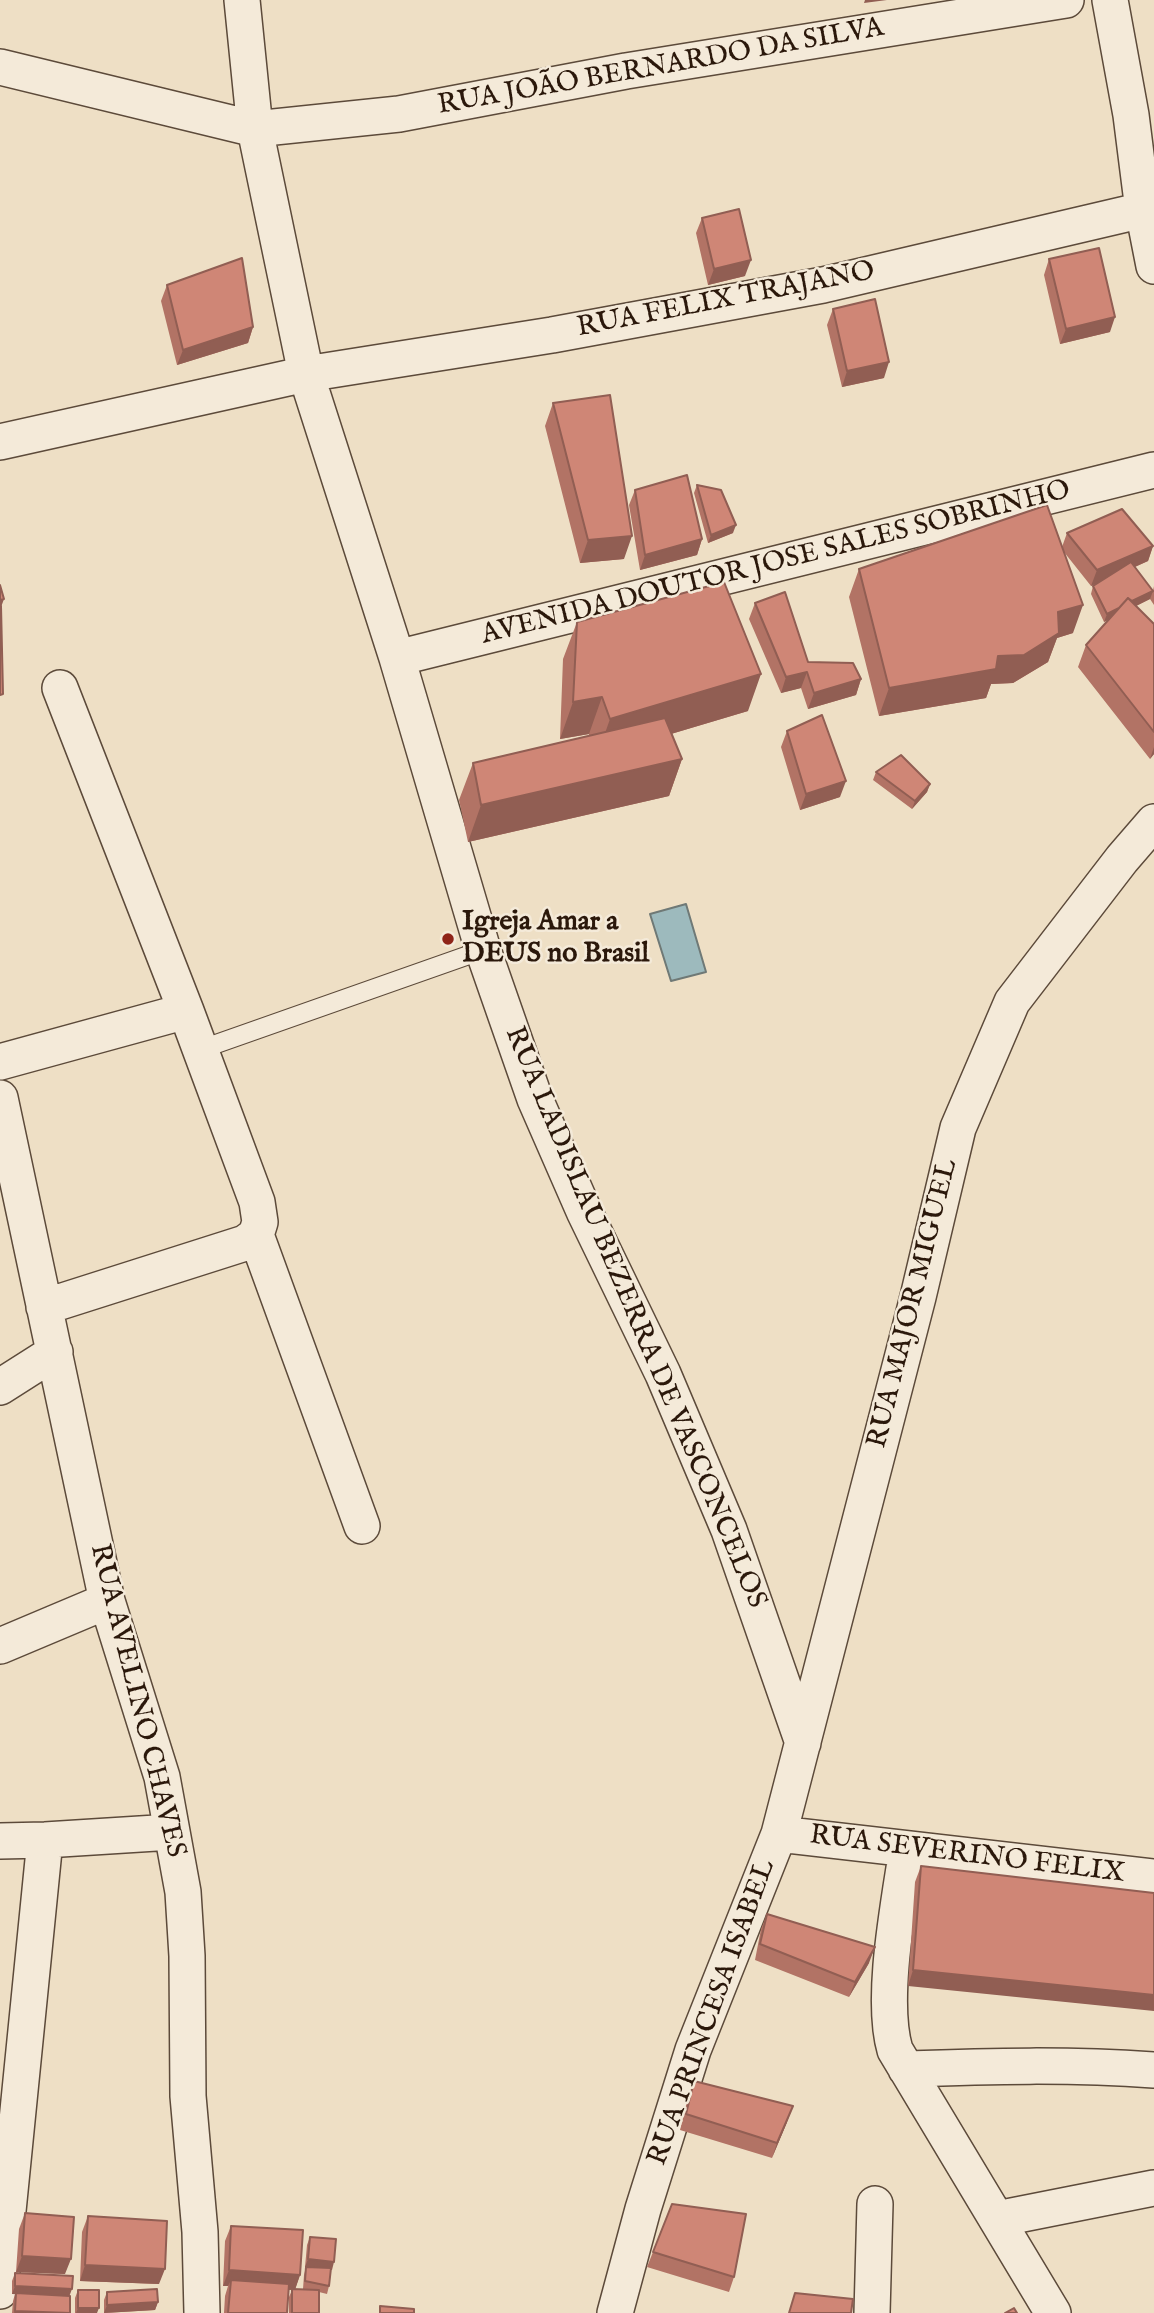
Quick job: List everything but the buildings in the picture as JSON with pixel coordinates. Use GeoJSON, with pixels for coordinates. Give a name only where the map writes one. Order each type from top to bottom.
{"type":"FeatureCollection","features":[{"type":"Feature","properties":{"kind":"street","name":"RUA LADISLAU BEZERRA DE VASCONCELOS"},"geometry":{"type":"LineString","coordinates":[[242,0],[255,129],[306,374],[397,659],[483,950],[535,1099],[584,1211],[663,1374],[729,1530],[803,1742]]}},
{"type":"Feature","properties":{"kind":"street","name":"RUA JOÃO BERNARDO DA SILVA"},"geometry":{"type":"LineString","coordinates":[[0,67],[255,129],[399,114],[626,71],[1066,0]]}},
{"type":"Feature","properties":{"kind":"street"},"geometry":{"type":"LineString","coordinates":[[1110,0],[1143,114],[1143,211],[1154,266]]}},
{"type":"Feature","properties":{"kind":"street","name":"RUA FELIX TRAJANO"},"geometry":{"type":"LineString","coordinates":[[0,442],[306,374],[552,335],[823,285],[1143,211]]}},
{"type":"Feature","properties":{"kind":"street","name":"AVENIDA DOUTOR JOSE SALES SOBRINHO"},"geometry":{"type":"LineString","coordinates":[[397,659],[1154,470]]}},
{"type":"Feature","properties":{"kind":"street"},"geometry":{"type":"LineString","coordinates":[[44,1307],[245,1243],[256,1235],[260,1222],[257,1202],[186,1012],[60,688]]}},
{"type":"Feature","properties":{"kind":"street","name":"RUA MAJOR MIGUEL"},"geometry":{"type":"LineString","coordinates":[[779,1834],[918,1297],[958,1128],[1012,1002],[1122,859],[1154,822]]}},
{"type":"Feature","properties":{"kind":"street"},"geometry":{"type":"LineString","coordinates":[[0,1062],[186,1012]]}},
{"type":"Feature","properties":{"kind":"street","name":"RUA AVELINO CHAVES"},"geometry":{"type":"LineString","coordinates":[[1,1104],[107,1601],[162,1777],[183,1892],[188,2096],[200,2232],[202,2313]]}},
{"type":"Feature","properties":{"kind":"street"},"geometry":{"type":"LineString","coordinates":[[256,1235],[362,1526]]}},
{"type":"Feature","properties":{"kind":"street"},"geometry":{"type":"LineString","coordinates":[[0,1387],[55,1352]]}},
{"type":"Feature","properties":{"kind":"street"},"geometry":{"type":"LineString","coordinates":[[0,1646],[107,1601]]}},
{"type":"Feature","properties":{"kind":"street"},"geometry":{"type":"LineString","coordinates":[[0,1841],[172,1832]]}},
{"type":"Feature","properties":{"kind":"street","name":"RUA SEVERINO FELIX"},"geometry":{"type":"LineString","coordinates":[[779,1834],[1154,1877]]}},
{"type":"Feature","properties":{"kind":"street","name":"RUA PRINCESA ISABEL"},"geometry":{"type":"LineString","coordinates":[[615,2313],[643,2209],[693,2050],[779,1834]]}},
{"type":"Feature","properties":{"kind":"street"},"geometry":{"type":"LineString","coordinates":[[0,2291],[45,1840]]}},
{"type":"Feature","properties":{"kind":"street"},"geometry":{"type":"LineString","coordinates":[[907,1849],[892,1970],[890,2032],[895,2050],[1053,2313]]}},
{"type":"Feature","properties":{"kind":"street"},"geometry":{"type":"LineString","coordinates":[[906,2069],[1096,2066],[1154,2070]]}},
{"type":"Feature","properties":{"kind":"street"},"geometry":{"type":"LineString","coordinates":[[997,2219],[1154,2188]]}},
{"type":"Feature","properties":{"kind":"street"},"geometry":{"type":"LineString","coordinates":[[872,2313],[875,2204]]}},
{"type":"Feature","properties":{"kind":"lane"},"geometry":{"type":"LineString","coordinates":[[199,1050],[483,950]]}},
{"type":"Feature","properties":{"kind":"water"},"geometry":{"type":"Polygon","coordinates":[[[686,904],[706,972],[671,981],[650,914],[686,904]]]}},
{"type":"Feature","properties":{"kind":"place","name":"Igreja Amar a DEUS no Brasil"},"geometry":{"type":"Point","coordinates":[448,939]}}]}
